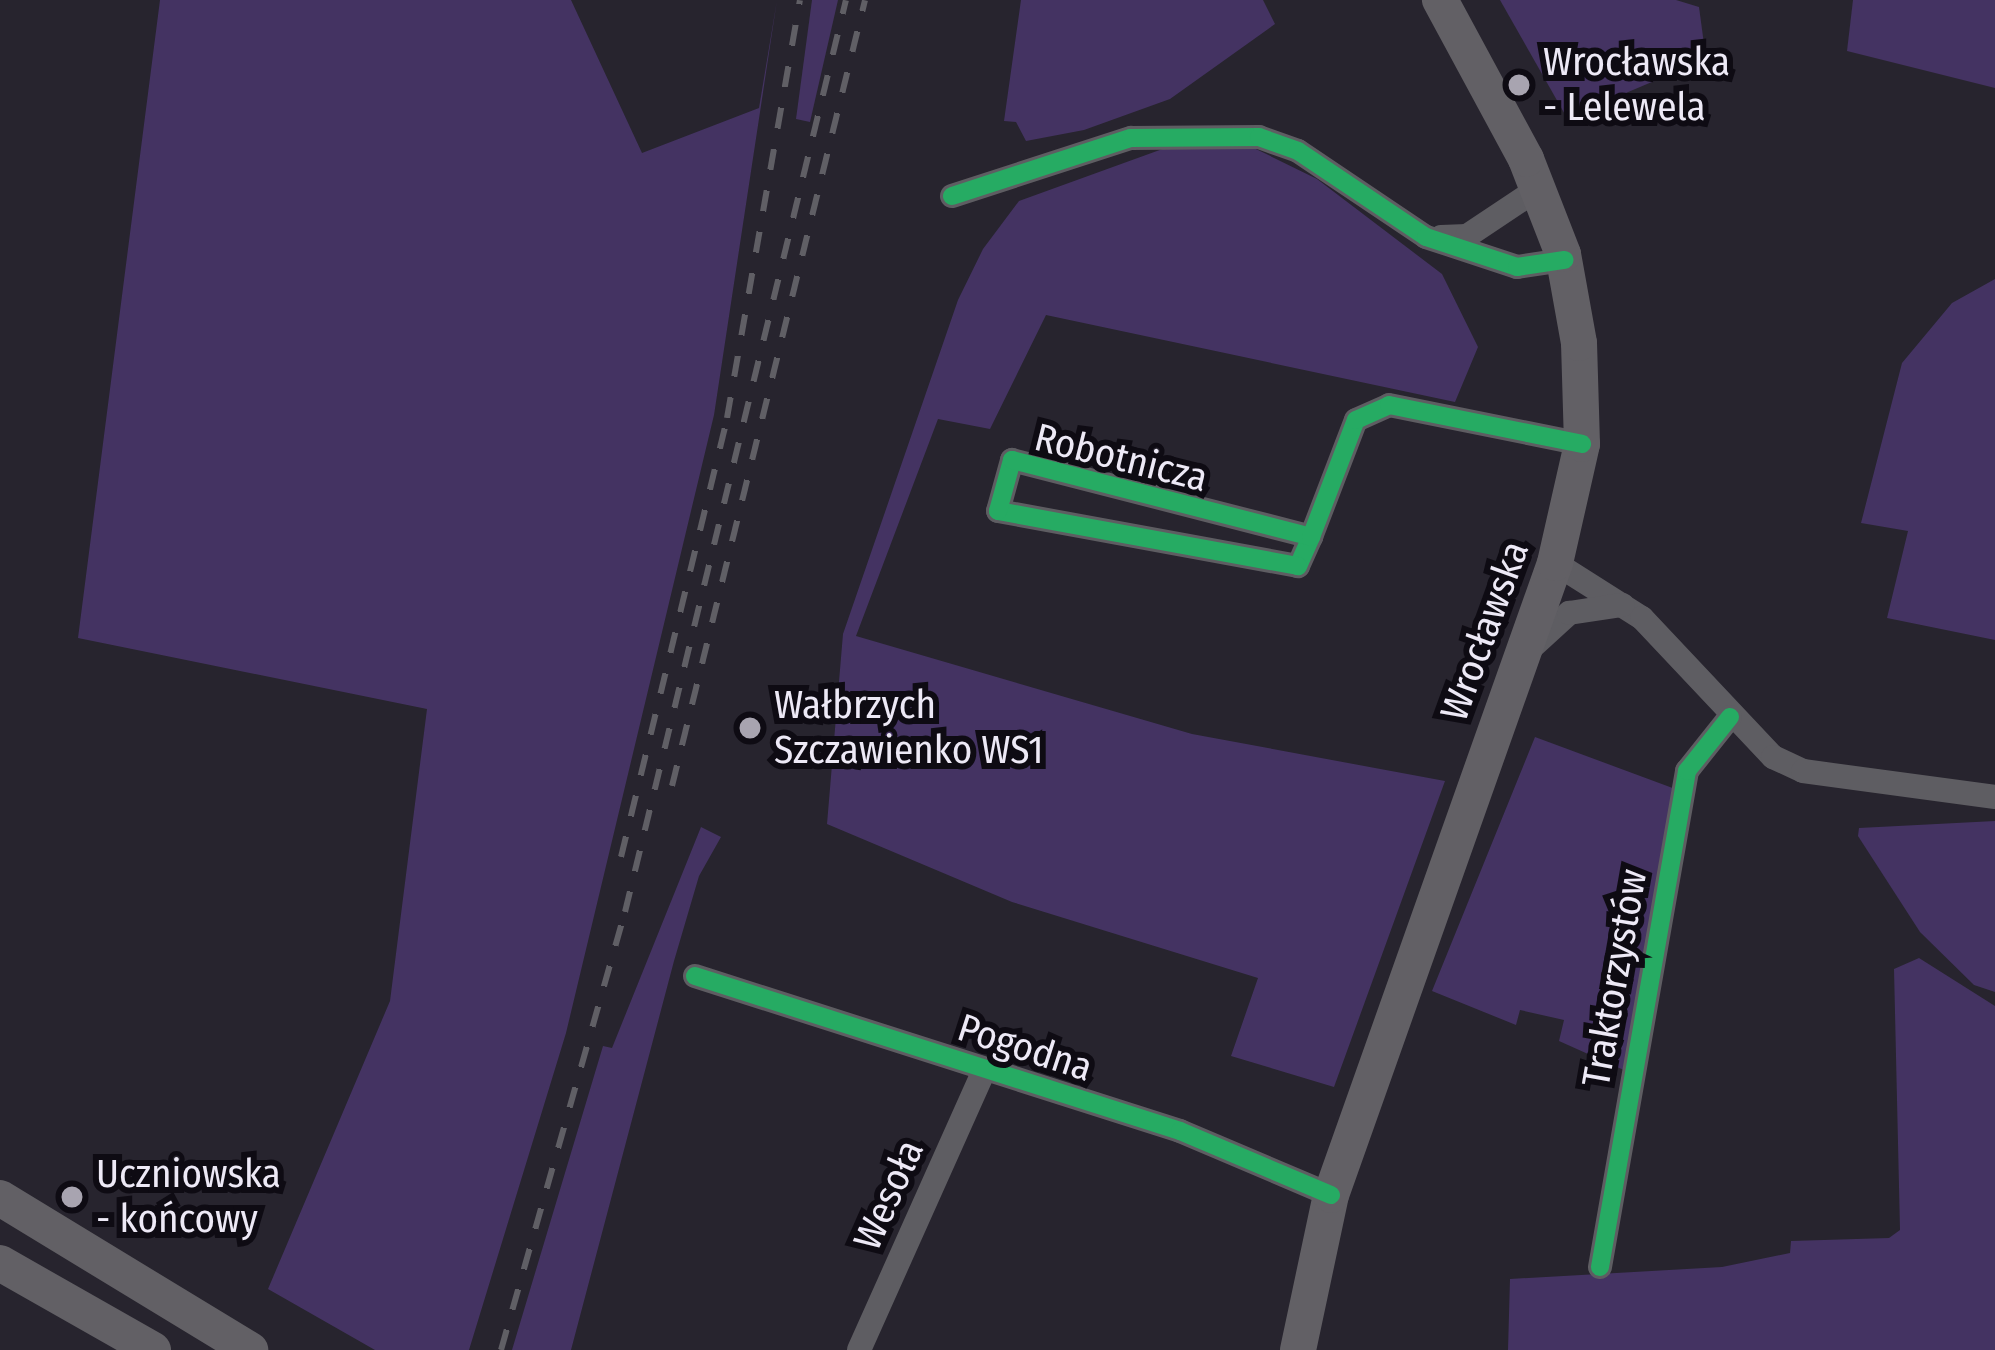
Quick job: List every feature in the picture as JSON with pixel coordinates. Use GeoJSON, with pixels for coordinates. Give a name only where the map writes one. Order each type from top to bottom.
{"type":"FeatureCollection","features":[{"type":"Feature","properties":{"kind":"main road","name":"Wrocławska"},"geometry":{"type":"LineString","coordinates":[[1298,1350],[1331,1195],[1556,563],[1582,444],[1583,385],[1564,260],[1539,188],[1440,0]]}},
{"type":"Feature","properties":{"kind":"main road"},"geometry":{"type":"LineString","coordinates":[[0,1259],[12,1254],[15,1207],[250,1350]]}},
{"type":"Feature","properties":{"kind":"main road"},"geometry":{"type":"LineString","coordinates":[[0,1259],[153,1350]]}},
{"type":"Feature","properties":{"kind":"main road","name":"Wrocławska"},"geometry":{"type":"LineString","coordinates":[[1287,1350],[1308,1294]]}},
{"type":"Feature","properties":{"kind":"street"},"geometry":{"type":"LineString","coordinates":[[952,196],[1131,138],[1209,132],[1298,151],[1426,237],[1517,267],[1564,260]]}},
{"type":"Feature","properties":{"kind":"street"},"geometry":{"type":"LineString","coordinates":[[1426,237],[1467,236],[1539,188]]}},
{"type":"Feature","properties":{"kind":"street"},"geometry":{"type":"LineString","coordinates":[[1489,223],[1492,259]]}},
{"type":"Feature","properties":{"kind":"street"},"geometry":{"type":"LineString","coordinates":[[1311,537],[1356,421],[1389,406],[1582,444]]}},
{"type":"Feature","properties":{"kind":"street","name":"Robotnicza"},"geometry":{"type":"LineString","coordinates":[[1012,460],[1112,490],[1311,537],[1298,566],[998,511],[1012,460]]}},
{"type":"Feature","properties":{"kind":"street","name":"Robotnicza"},"geometry":{"type":"LineString","coordinates":[[1101,532],[1112,490]]}},
{"type":"Feature","properties":{"kind":"street","name":"Robotnicza"},"geometry":{"type":"LineString","coordinates":[[1195,549],[1203,513]]}},
{"type":"Feature","properties":{"kind":"street"},"geometry":{"type":"LineString","coordinates":[[1556,563],[1622,605],[1678,655],[1730,717],[1773,757],[1803,771],[1995,797]]}},
{"type":"Feature","properties":{"kind":"street"},"geometry":{"type":"LineString","coordinates":[[1517,668],[1569,613],[1622,605]]}},
{"type":"Feature","properties":{"kind":"street","name":"Traktorzystów"},"geometry":{"type":"LineString","coordinates":[[1600,1267],[1687,772],[1730,717]]}},
{"type":"Feature","properties":{"kind":"street","name":"Pogodna"},"geometry":{"type":"LineString","coordinates":[[694,976],[1180,1131],[1331,1195]]}},
{"type":"Feature","properties":{"kind":"street","name":"Wesoła"},"geometry":{"type":"LineString","coordinates":[[859,1350],[984,1070]]}},
{"type":"Feature","properties":{"kind":"shaded area"},"geometry":{"type":"Polygon","coordinates":[[[160,0],[571,0],[642,153],[759,108],[777,0],[714,415],[566,1033],[469,1350],[375,1350],[268,1289],[390,1001],[427,709],[78,638],[160,0]]]}},
{"type":"Feature","properties":{"kind":"shaded area"},"geometry":{"type":"Polygon","coordinates":[[[812,0],[838,0],[810,122],[796,119],[812,0]]]}},
{"type":"Feature","properties":{"kind":"shaded area"},"geometry":{"type":"Polygon","coordinates":[[[1021,0],[1263,0],[1275,24],[1170,99],[1084,130],[1026,141],[1016,122],[1004,121],[1021,0]]]}},
{"type":"Feature","properties":{"kind":"shaded area"},"geometry":{"type":"Polygon","coordinates":[[[1500,0],[1676,0],[1699,7],[1706,59],[1567,118],[1500,0]]]}},
{"type":"Feature","properties":{"kind":"shaded area"},"geometry":{"type":"Polygon","coordinates":[[[1853,0],[1995,0],[1995,88],[1847,51],[1853,0]]]}},
{"type":"Feature","properties":{"kind":"shaded area"},"geometry":{"type":"Polygon","coordinates":[[[1168,147],[1256,149],[1317,179],[1442,274],[1478,347],[1455,402],[1046,315],[990,429],[938,419],[856,636],[1192,734],[1445,781],[1334,1087],[1231,1056],[1258,978],[1012,902],[827,824],[843,634],[958,300],[983,249],[1019,201],[1168,147]]]}},
{"type":"Feature","properties":{"kind":"shaded area"},"geometry":{"type":"Polygon","coordinates":[[[1995,279],[1995,640],[1887,618],[1908,531],[1861,523],[1902,363],[1952,303],[1995,279]]]}},
{"type":"Feature","properties":{"kind":"shaded area"},"geometry":{"type":"Polygon","coordinates":[[[1535,737],[1678,790],[1626,1071],[1559,1041],[1564,1020],[1520,1010],[1516,1025],[1432,991],[1535,737]]]}},
{"type":"Feature","properties":{"kind":"shaded area"},"geometry":{"type":"Polygon","coordinates":[[[1995,821],[1995,992],[1974,985],[1920,932],[1858,836],[1859,828],[1995,821]]]}},
{"type":"Feature","properties":{"kind":"shaded area"},"geometry":{"type":"Polygon","coordinates":[[[701,827],[721,837],[699,876],[674,961],[571,1350],[512,1350],[603,1046],[612,1048],[701,827]]]}},
{"type":"Feature","properties":{"kind":"shaded area"},"geometry":{"type":"Polygon","coordinates":[[[1919,958],[1995,1006],[1995,1350],[1508,1350],[1510,1279],[1722,1267],[1790,1253],[1791,1241],[1889,1238],[1900,1230],[1894,969],[1919,958]]]}},
{"type":"Feature","properties":{"kind":"railway"},"geometry":{"type":"LineString","coordinates":[[621,857],[727,418],[800,0]]}},
{"type":"Feature","properties":{"kind":"railway"},"geometry":{"type":"LineString","coordinates":[[501,1350],[625,912],[846,0]]}},
{"type":"Feature","properties":{"kind":"railway"},"geometry":{"type":"LineString","coordinates":[[672,786],[865,0]]}},
{"type":"Feature","properties":{"kind":"cycle path"},"geometry":{"type":"LineString","coordinates":[[952,196],[1131,138],[1259,137],[1298,151],[1426,237],[1517,267],[1564,260]]}},
{"type":"Feature","properties":{"kind":"cycle path"},"geometry":{"type":"LineString","coordinates":[[1311,537],[1298,566],[998,511],[1012,460],[1311,537],[1356,420],[1389,405],[1582,444]]}},
{"type":"Feature","properties":{"kind":"cycle path"},"geometry":{"type":"LineString","coordinates":[[1600,1267],[1687,771],[1730,717]]}},
{"type":"Feature","properties":{"kind":"cycle path"},"geometry":{"type":"LineString","coordinates":[[695,976],[1180,1131],[1331,1195]]}},
{"type":"Feature","properties":{"kind":"place","name":"Wrocławska - Lelewela"},"geometry":{"type":"Point","coordinates":[1519,85]}},
{"type":"Feature","properties":{"kind":"place","name":"Wałbrzych Szczawienko WS1"},"geometry":{"type":"Point","coordinates":[750,728]}},
{"type":"Feature","properties":{"kind":"place","name":"Uczniowska - końcowy"},"geometry":{"type":"Point","coordinates":[72,1197]}}]}
